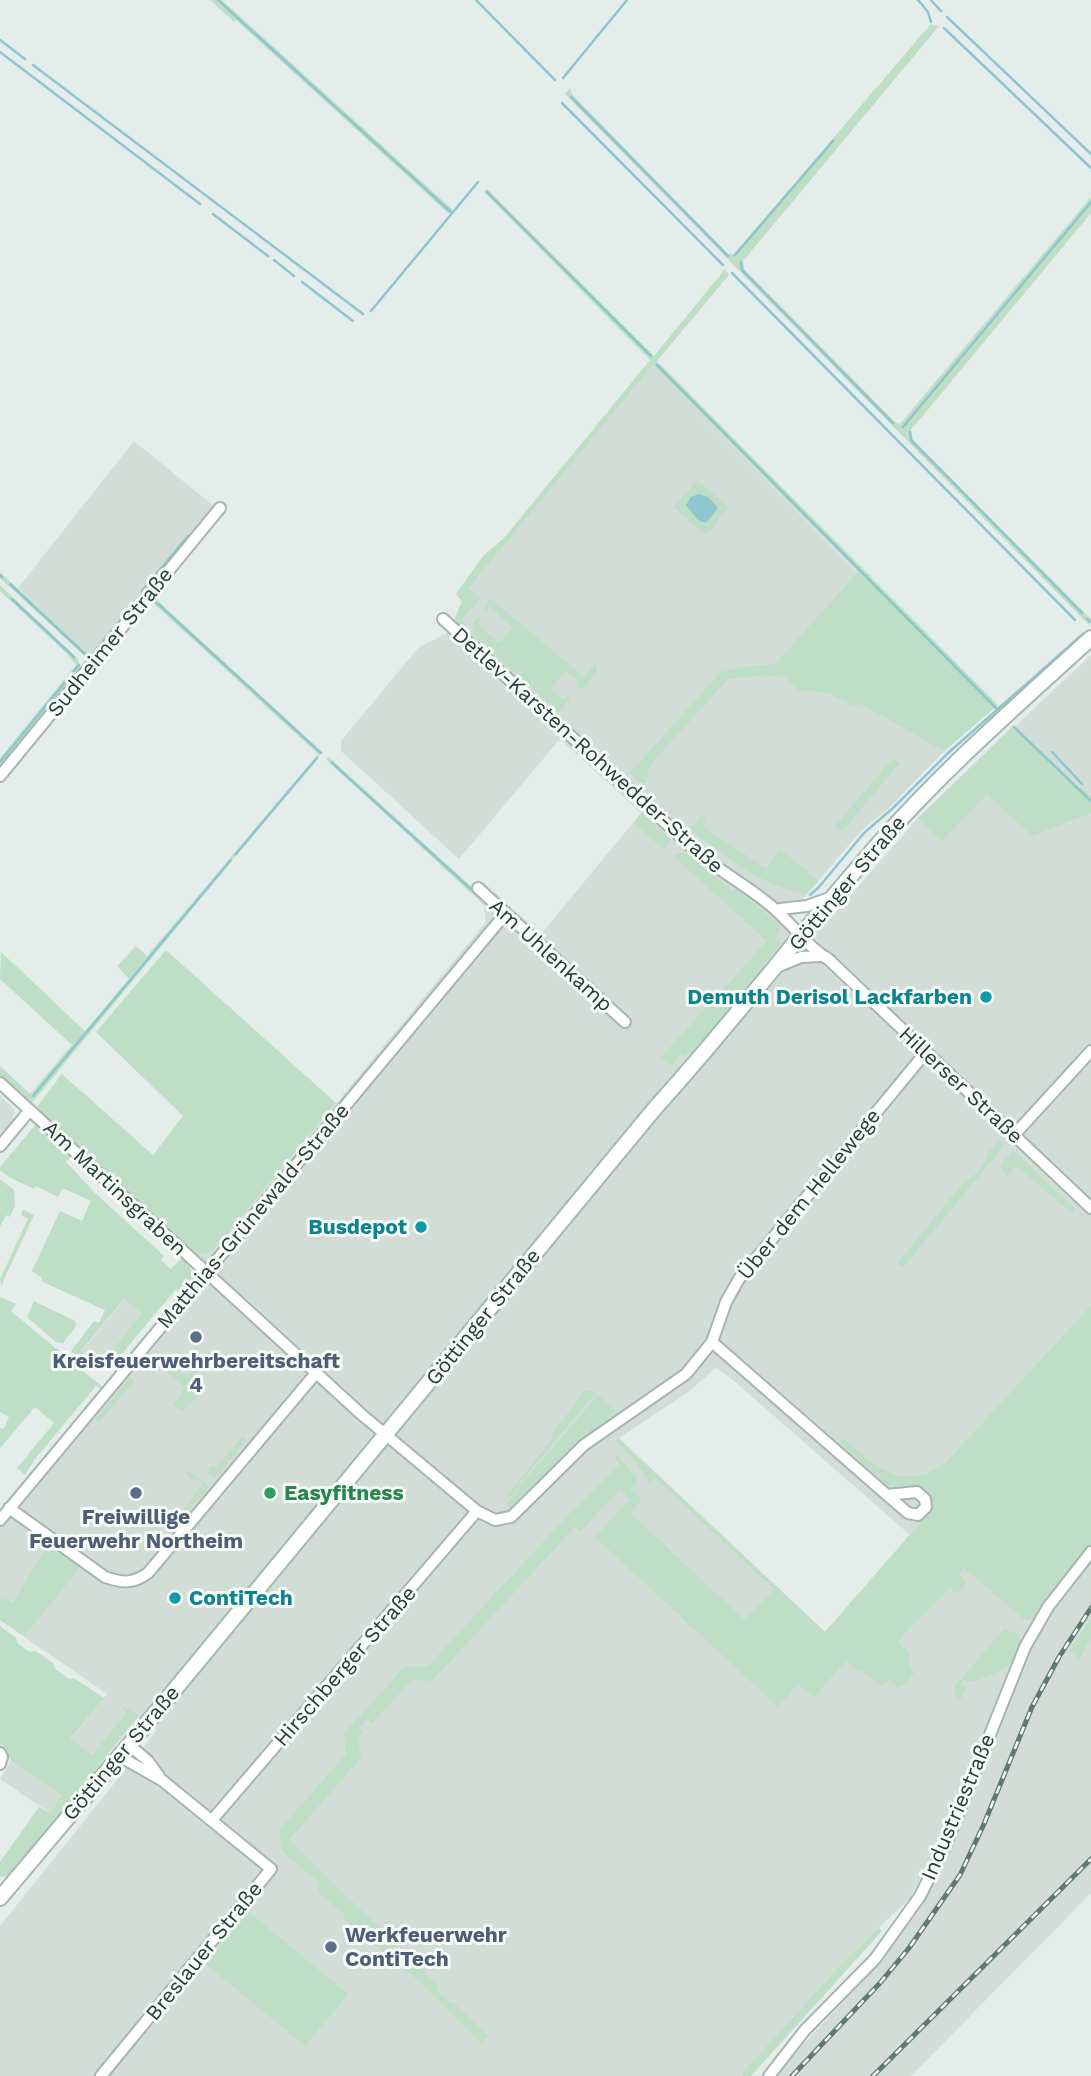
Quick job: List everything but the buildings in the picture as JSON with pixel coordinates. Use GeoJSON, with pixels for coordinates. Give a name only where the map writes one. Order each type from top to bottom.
{"type":"FeatureCollection","features":[{"type":"Feature","properties":{"kind":"main road","name":"Göttinger Straße"},"geometry":{"type":"LineString","coordinates":[[0,1898],[656,1107],[888,833],[974,744],[1091,638]]}},
{"type":"Feature","properties":{"kind":"street","name":"Sudheimer Straße"},"geometry":{"type":"LineString","coordinates":[[0,776],[220,508]]}},
{"type":"Feature","properties":{"kind":"street","name":"Detlev-Karsten-Rohwedder-Straße"},"geometry":{"type":"LineString","coordinates":[[443,619],[706,860],[768,903],[804,933]]}},
{"type":"Feature","properties":{"kind":"street","name":"Am Uhlenkamp"},"geometry":{"type":"LineString","coordinates":[[478,888],[625,1022]]}},
{"type":"Feature","properties":{"kind":"street"},"geometry":{"type":"LineString","coordinates":[[780,909],[807,906],[835,896]]}},
{"type":"Feature","properties":{"kind":"street","name":"Detlev-Karsten-Rohwedder-Straße"},"geometry":{"type":"LineString","coordinates":[[768,903],[793,918],[804,933]]}},
{"type":"Feature","properties":{"kind":"street","name":"Matthias-Grünewald-Straße"},"geometry":{"type":"LineString","coordinates":[[0,1520],[506,913]]}},
{"type":"Feature","properties":{"kind":"street","name":"Hillerser Straße"},"geometry":{"type":"LineString","coordinates":[[804,933],[826,959],[1091,1208]]}},
{"type":"Feature","properties":{"kind":"street"},"geometry":{"type":"LineString","coordinates":[[775,969],[801,957],[826,959]]}},
{"type":"Feature","properties":{"kind":"street"},"geometry":{"type":"LineString","coordinates":[[1014,1135],[1091,1051]]}},
{"type":"Feature","properties":{"kind":"street","name":"Über dem Hellewege"},"geometry":{"type":"LineString","coordinates":[[386,1435],[477,1511],[495,1520],[512,1517],[584,1445],[687,1374],[712,1342],[726,1302],[738,1279],[926,1052]]}},
{"type":"Feature","properties":{"kind":"street","name":"Am Martinsgraben"},"geometry":{"type":"LineString","coordinates":[[0,1083],[386,1435]]}},
{"type":"Feature","properties":{"kind":"street"},"geometry":{"type":"LineString","coordinates":[[0,1146],[30,1110]]}},
{"type":"Feature","properties":{"kind":"street"},"geometry":{"type":"LineString","coordinates":[[712,1342],[887,1496]]}},
{"type":"Feature","properties":{"kind":"street"},"geometry":{"type":"LineString","coordinates":[[9,1508],[105,1577],[130,1583],[140,1579],[316,1373]]}},
{"type":"Feature","properties":{"kind":"street","name":"Hirschberger Straße"},"geometry":{"type":"LineString","coordinates":[[212,1820],[477,1511]]}},
{"type":"Feature","properties":{"kind":"street","name":"Industriestraße"},"geometry":{"type":"LineString","coordinates":[[769,2076],[805,2030],[875,1959],[920,1896],[947,1842],[1025,1647],[1053,1600],[1091,1552]]}},
{"type":"Feature","properties":{"kind":"street","name":"Breslauer Straße"},"geometry":{"type":"LineString","coordinates":[[101,2076],[271,1869],[124,1750]]}},
{"type":"Feature","properties":{"kind":"street"},"geometry":{"type":"LineString","coordinates":[[0,1753],[0,1764]]}},
{"type":"Feature","properties":{"kind":"shaded area"},"geometry":{"type":"Polygon","coordinates":[[[653,365],[992,710],[944,751],[890,807],[861,831],[788,916],[806,938],[827,922],[918,818],[1091,655],[1091,1305],[945,1463],[933,1508],[910,1535],[716,1368],[687,1393],[619,1438],[825,1632],[858,1595],[958,1538],[1045,1601],[1012,1661],[938,1848],[909,1899],[847,1958],[741,2074],[743,2076],[0,2076],[0,1926],[157,1730],[123,1706],[128,1712],[92,1755],[70,1740],[107,1694],[0,1620],[0,1523],[210,1272],[195,1254],[207,1254],[216,1249],[486,922],[484,906],[472,894],[483,882],[541,934],[641,813],[560,739],[459,859],[341,751],[341,741],[419,647],[447,633],[456,615],[462,620],[480,599],[469,588],[653,365]]]}},
{"type":"Feature","properties":{"kind":"shaded area"},"geometry":{"type":"Polygon","coordinates":[[[134,441],[215,507],[91,656],[18,588],[134,441]]]}},
{"type":"Feature","properties":{"kind":"shaded area"},"geometry":{"type":"Polygon","coordinates":[[[0,1096],[14,1109],[13,1120],[0,1135],[0,1096]]]}},
{"type":"Feature","properties":{"kind":"shaded area"},"geometry":{"type":"Polygon","coordinates":[[[125,1299],[143,1314],[106,1358],[109,1362],[103,1370],[81,1352],[125,1299]]]}},
{"type":"Feature","properties":{"kind":"shaded area"},"geometry":{"type":"Polygon","coordinates":[[[1091,1559],[1091,1618],[1081,1631],[1081,1658],[1091,1639],[1091,1893],[911,2076],[775,2076],[879,1962],[910,1922],[937,1876],[1025,1656],[1048,1615],[1091,1559]]]}},
{"type":"Feature","properties":{"kind":"shaded area"},"geometry":{"type":"Polygon","coordinates":[[[11,1761],[62,1795],[50,1813],[0,1779],[11,1761]]]}},
{"type":"Feature","properties":{"kind":"green space"},"geometry":{"type":"Polygon","coordinates":[[[210,0],[222,0],[453,210],[449,214],[236,20],[234,22],[210,0]]]}},
{"type":"Feature","properties":{"kind":"green space"},"geometry":{"type":"Polygon","coordinates":[[[930,25],[939,26],[743,261],[744,269],[895,422],[900,424],[1091,197],[1091,213],[911,430],[913,440],[1091,619],[1089,625],[565,94],[570,88],[572,94],[728,254],[734,254],[930,25]]]}},
{"type":"Feature","properties":{"kind":"green space"},"geometry":{"type":"Polygon","coordinates":[[[486,188],[654,356],[725,269],[729,275],[657,361],[998,705],[944,751],[861,704],[852,706],[827,694],[799,691],[785,677],[766,675],[728,679],[650,765],[645,787],[630,773],[721,672],[775,664],[858,572],[653,365],[469,588],[481,598],[462,620],[466,624],[465,632],[458,625],[456,618],[462,602],[456,594],[483,556],[504,538],[650,360],[484,192],[486,188]]]}},
{"type":"Feature","properties":{"kind":"green space"},"geometry":{"type":"Polygon","coordinates":[[[697,480],[729,507],[706,535],[673,507],[697,480]]]}},
{"type":"Feature","properties":{"kind":"green space"},"geometry":{"type":"Polygon","coordinates":[[[0,572],[91,656],[88,659],[0,578],[0,572]]]}},
{"type":"Feature","properties":{"kind":"green space"},"geometry":{"type":"Polygon","coordinates":[[[0,585],[77,658],[81,668],[0,769],[0,758],[76,665],[0,591],[0,585]]]}},
{"type":"Feature","properties":{"kind":"green space"},"geometry":{"type":"Polygon","coordinates":[[[490,598],[584,677],[596,663],[597,672],[582,689],[574,686],[578,681],[566,671],[550,689],[563,700],[567,695],[570,699],[559,712],[473,635],[473,624],[478,617],[480,619],[477,624],[499,643],[513,627],[490,607],[486,612],[483,610],[490,598]]]}},
{"type":"Feature","properties":{"kind":"green space"},"geometry":{"type":"Polygon","coordinates":[[[157,600],[321,753],[31,1104],[0,1076],[0,1066],[30,1094],[72,1045],[0,979],[1,952],[85,1031],[129,979],[117,966],[136,946],[147,956],[318,754],[149,601],[157,600]]]}},
{"type":"Feature","properties":{"kind":"green space"},"geometry":{"type":"Polygon","coordinates":[[[1014,725],[1091,797],[1091,813],[1032,836],[987,794],[942,841],[918,818],[1014,725]]]}},
{"type":"Feature","properties":{"kind":"green space"},"geometry":{"type":"Polygon","coordinates":[[[329,757],[475,890],[472,894],[325,758],[329,757]]]}},
{"type":"Feature","properties":{"kind":"green space"},"geometry":{"type":"Polygon","coordinates":[[[893,758],[900,763],[842,832],[835,826],[893,758]]]}},
{"type":"Feature","properties":{"kind":"green space"},"geometry":{"type":"Polygon","coordinates":[[[642,813],[671,840],[665,848],[634,823],[642,813]]]}},
{"type":"Feature","properties":{"kind":"green space"},"geometry":{"type":"Polygon","coordinates":[[[701,816],[706,820],[702,826],[766,868],[780,849],[819,881],[807,894],[774,884],[744,869],[690,829],[701,816]]]}},
{"type":"Feature","properties":{"kind":"green space"},"geometry":{"type":"Polygon","coordinates":[[[685,853],[731,890],[737,890],[775,921],[781,928],[774,938],[781,943],[708,1034],[685,1056],[681,1053],[672,1066],[661,1057],[767,941],[673,856],[685,853]]]}},
{"type":"Feature","properties":{"kind":"green space"},"geometry":{"type":"Polygon","coordinates":[[[166,950],[336,1103],[216,1248],[207,1254],[195,1254],[36,1108],[62,1074],[153,1155],[183,1116],[96,1032],[166,950]]]}},
{"type":"Feature","properties":{"kind":"green space"},"geometry":{"type":"Polygon","coordinates":[[[37,1123],[71,1156],[66,1162],[95,1193],[164,1256],[161,1260],[171,1269],[183,1257],[190,1267],[189,1284],[182,1294],[176,1289],[114,1363],[119,1370],[105,1359],[142,1314],[124,1299],[81,1351],[86,1356],[83,1361],[71,1351],[94,1321],[99,1323],[105,1310],[45,1283],[32,1271],[60,1211],[82,1221],[91,1201],[63,1188],[58,1197],[36,1186],[34,1189],[0,1170],[37,1123]]]}},
{"type":"Feature","properties":{"kind":"green space"},"geometry":{"type":"Polygon","coordinates":[[[999,1141],[1003,1141],[1004,1145],[999,1152],[903,1268],[897,1264],[962,1184],[978,1171],[987,1154],[999,1141]]]}},
{"type":"Feature","properties":{"kind":"green space"},"geometry":{"type":"Polygon","coordinates":[[[1013,1150],[1075,1209],[1072,1213],[1016,1166],[1007,1176],[1000,1166],[1013,1150]]]}},
{"type":"Feature","properties":{"kind":"green space"},"geometry":{"type":"Polygon","coordinates":[[[0,1179],[14,1190],[15,1206],[10,1217],[6,1215],[0,1227],[0,1179]]]}},
{"type":"Feature","properties":{"kind":"green space"},"geometry":{"type":"Polygon","coordinates":[[[23,1209],[34,1215],[1,1286],[0,1279],[28,1219],[21,1215],[23,1209]]]}},
{"type":"Feature","properties":{"kind":"green space"},"geometry":{"type":"Polygon","coordinates":[[[0,1297],[16,1304],[11,1311],[105,1389],[103,1391],[96,1386],[35,1459],[25,1475],[17,1468],[54,1423],[35,1407],[0,1448],[0,1428],[4,1429],[9,1417],[0,1412],[0,1297]]]}},
{"type":"Feature","properties":{"kind":"green space"},"geometry":{"type":"Polygon","coordinates":[[[34,1301],[75,1321],[76,1326],[63,1343],[56,1342],[27,1317],[34,1301]]]}},
{"type":"Feature","properties":{"kind":"green space"},"geometry":{"type":"Polygon","coordinates":[[[1091,1305],[1091,1545],[1032,1620],[1024,1619],[964,1568],[959,1575],[967,1583],[957,1594],[950,1588],[905,1632],[898,1643],[910,1654],[909,1663],[914,1673],[907,1683],[898,1688],[889,1679],[881,1687],[862,1670],[859,1672],[846,1661],[814,1697],[798,1684],[778,1707],[595,1537],[630,1499],[620,1489],[581,1531],[575,1527],[432,1681],[413,1679],[372,1723],[368,1719],[359,1728],[363,1733],[358,1738],[361,1758],[289,1840],[437,1984],[440,1994],[453,2002],[488,2036],[481,2043],[420,1982],[343,1918],[345,1915],[317,1892],[320,1883],[281,1850],[280,1829],[346,1754],[344,1733],[406,1666],[428,1666],[569,1514],[620,1464],[615,1458],[617,1455],[636,1477],[637,1481],[631,1489],[642,1499],[630,1513],[745,1620],[774,1589],[655,1478],[650,1483],[615,1440],[618,1438],[825,1632],[933,1508],[927,1493],[922,1489],[888,1486],[839,1442],[843,1438],[866,1458],[890,1473],[915,1476],[930,1472],[945,1463],[1091,1305]]]}},
{"type":"Feature","properties":{"kind":"green space"},"geometry":{"type":"Polygon","coordinates":[[[200,1362],[203,1365],[188,1385],[199,1395],[182,1411],[173,1405],[185,1388],[164,1369],[177,1368],[187,1377],[200,1362]]]}},
{"type":"Feature","properties":{"kind":"green space"},"geometry":{"type":"Polygon","coordinates":[[[130,1377],[135,1381],[99,1422],[95,1420],[130,1377]]]}},
{"type":"Feature","properties":{"kind":"green space"},"geometry":{"type":"Polygon","coordinates":[[[592,1390],[596,1393],[521,1481],[514,1494],[502,1502],[553,1438],[551,1436],[583,1392],[592,1390]]]}},
{"type":"Feature","properties":{"kind":"green space"},"geometry":{"type":"Polygon","coordinates":[[[598,1395],[617,1412],[560,1458],[510,1508],[505,1504],[514,1496],[522,1483],[598,1395]]]}},
{"type":"Feature","properties":{"kind":"green space"},"geometry":{"type":"Polygon","coordinates":[[[243,1436],[246,1440],[216,1477],[206,1472],[212,1465],[216,1467],[243,1436]]]}},
{"type":"Feature","properties":{"kind":"green space"},"geometry":{"type":"Polygon","coordinates":[[[190,1472],[209,1487],[177,1524],[174,1521],[194,1496],[192,1494],[203,1485],[196,1478],[193,1481],[186,1473],[190,1472]]]}},
{"type":"Feature","properties":{"kind":"green space"},"geometry":{"type":"Polygon","coordinates":[[[47,1546],[80,1568],[24,1636],[0,1620],[0,1602],[5,1598],[13,1603],[47,1546]]]}},
{"type":"Feature","properties":{"kind":"green space"},"geometry":{"type":"Polygon","coordinates":[[[1091,1618],[1091,1639],[1080,1659],[1069,1650],[1091,1618]]]}},
{"type":"Feature","properties":{"kind":"green space"},"geometry":{"type":"Polygon","coordinates":[[[0,1626],[16,1638],[17,1643],[30,1652],[36,1651],[69,1679],[74,1678],[104,1698],[70,1739],[92,1755],[127,1712],[123,1706],[139,1716],[11,1875],[0,1877],[0,1862],[39,1807],[50,1813],[62,1795],[11,1761],[5,1747],[0,1744],[0,1626]]]}},
{"type":"Feature","properties":{"kind":"green space"},"geometry":{"type":"Polygon","coordinates":[[[1004,1629],[1017,1634],[1021,1640],[1012,1661],[1005,1669],[973,1682],[963,1680],[960,1685],[967,1688],[960,1700],[954,1695],[955,1686],[1004,1629]]]}},
{"type":"Feature","properties":{"kind":"green space"},"geometry":{"type":"Polygon","coordinates":[[[249,1912],[348,1994],[305,2046],[206,1964],[249,1912]]]}},
{"type":"Feature","properties":{"kind":"green space"},"geometry":{"type":"Polygon","coordinates":[[[879,1928],[882,1931],[751,2076],[743,2076],[741,2074],[847,1958],[879,1928]]]}},
{"type":"Feature","properties":{"kind":"water"},"geometry":{"type":"Polygon","coordinates":[[[699,494],[708,497],[718,508],[706,523],[698,520],[686,505],[691,497],[699,494]]]}},
{"type":"Feature","properties":{"kind":"waterway"},"geometry":{"type":"LineString","coordinates":[[218,0],[452,213]]}},
{"type":"Feature","properties":{"kind":"waterway"},"geometry":{"type":"LineString","coordinates":[[476,0],[555,80]]}},
{"type":"Feature","properties":{"kind":"waterway"},"geometry":{"type":"LineString","coordinates":[[563,78],[627,0]]}},
{"type":"Feature","properties":{"kind":"waterway"},"geometry":{"type":"LineString","coordinates":[[918,0],[928,12],[931,22]]}},
{"type":"Feature","properties":{"kind":"waterway"},"geometry":{"type":"LineString","coordinates":[[931,0],[941,11]]}},
{"type":"Feature","properties":{"kind":"waterway"},"geometry":{"type":"LineString","coordinates":[[947,17],[1091,154]]}},
{"type":"Feature","properties":{"kind":"waterway"},"geometry":{"type":"LineString","coordinates":[[944,28],[1091,168]]}},
{"type":"Feature","properties":{"kind":"waterway"},"geometry":{"type":"LineString","coordinates":[[0,40],[25,59]]}},
{"type":"Feature","properties":{"kind":"waterway"},"geometry":{"type":"LineString","coordinates":[[0,52],[200,204]]}},
{"type":"Feature","properties":{"kind":"waterway"},"geometry":{"type":"LineString","coordinates":[[33,65],[363,314]]}},
{"type":"Feature","properties":{"kind":"waterway"},"geometry":{"type":"LineString","coordinates":[[571,97],[728,256]]}},
{"type":"Feature","properties":{"kind":"waterway"},"geometry":{"type":"LineString","coordinates":[[562,103],[723,265]]}},
{"type":"Feature","properties":{"kind":"waterway"},"geometry":{"type":"LineString","coordinates":[[735,255],[833,141]]}},
{"type":"Feature","properties":{"kind":"waterway"},"geometry":{"type":"LineString","coordinates":[[371,311],[478,182]]}},
{"type":"Feature","properties":{"kind":"waterway"},"geometry":{"type":"LineString","coordinates":[[487,192],[651,356]]}},
{"type":"Feature","properties":{"kind":"waterway"},"geometry":{"type":"LineString","coordinates":[[903,427],[1091,202]]}},
{"type":"Feature","properties":{"kind":"waterway"},"geometry":{"type":"LineString","coordinates":[[213,214],[268,256]]}},
{"type":"Feature","properties":{"kind":"waterway"},"geometry":{"type":"LineString","coordinates":[[274,260],[294,276]]}},
{"type":"Feature","properties":{"kind":"waterway"},"geometry":{"type":"LineString","coordinates":[[741,262],[742,270],[893,423]]}},
{"type":"Feature","properties":{"kind":"waterway"},"geometry":{"type":"LineString","coordinates":[[732,273],[1075,620]]}},
{"type":"Feature","properties":{"kind":"waterway"},"geometry":{"type":"LineString","coordinates":[[302,282],[353,321]]}},
{"type":"Feature","properties":{"kind":"waterway"},"geometry":{"type":"LineString","coordinates":[[657,365],[997,709]]}},
{"type":"Feature","properties":{"kind":"waterway"},"geometry":{"type":"LineString","coordinates":[[910,432],[911,440],[1082,613]]}},
{"type":"Feature","properties":{"kind":"waterway"},"geometry":{"type":"LineString","coordinates":[[142,591],[188,536]]}},
{"type":"Feature","properties":{"kind":"waterway"},"geometry":{"type":"LineString","coordinates":[[10,584],[87,656]]}},
{"type":"Feature","properties":{"kind":"waterway"},"geometry":{"type":"LineString","coordinates":[[12,599],[74,657]]}},
{"type":"Feature","properties":{"kind":"waterway"},"geometry":{"type":"LineString","coordinates":[[156,602],[321,753]]}},
{"type":"Feature","properties":{"kind":"waterway"},"geometry":{"type":"LineString","coordinates":[[1087,619],[1091,622]]}},
{"type":"Feature","properties":{"kind":"waterway"},"geometry":{"type":"LineString","coordinates":[[810,895],[864,833],[947,754],[1084,633]]}},
{"type":"Feature","properties":{"kind":"waterway"},"geometry":{"type":"LineString","coordinates":[[0,762],[79,665]]}},
{"type":"Feature","properties":{"kind":"waterway"},"geometry":{"type":"LineString","coordinates":[[1014,727],[1091,801]]}},
{"type":"Feature","properties":{"kind":"waterway"},"geometry":{"type":"LineString","coordinates":[[1052,752],[1082,784]]}},
{"type":"Feature","properties":{"kind":"waterway"},"geometry":{"type":"LineString","coordinates":[[236,854],[317,758]]}},
{"type":"Feature","properties":{"kind":"waterway"},"geometry":{"type":"LineString","coordinates":[[332,763],[472,890]]}},
{"type":"Feature","properties":{"kind":"waterway"},"geometry":{"type":"LineString","coordinates":[[33,1096],[231,860]]}},
{"type":"Feature","properties":{"kind":"railway"},"geometry":{"type":"LineString","coordinates":[[792,2076],[880,1983],[909,1948],[960,1875],[1032,1707],[1059,1657],[1091,1608]]}},
{"type":"Feature","properties":{"kind":"railway"},"geometry":{"type":"LineString","coordinates":[[873,2076],[1091,1859]]}},
{"type":"Feature","properties":{"kind":"place","name":"Demuth Derisol Lackfarben"},"geometry":{"type":"Point","coordinates":[986,997]}},
{"type":"Feature","properties":{"kind":"place","name":"Busdepot"},"geometry":{"type":"Point","coordinates":[421,1227]}},
{"type":"Feature","properties":{"kind":"place","name":"Kreisfeuerwehrbereitschaft 4"},"geometry":{"type":"Point","coordinates":[196,1337]}},
{"type":"Feature","properties":{"kind":"place","name":"Freiwillige Feuerwehr Northeim"},"geometry":{"type":"Point","coordinates":[136,1493]}},
{"type":"Feature","properties":{"kind":"place","name":"Easyfitness"},"geometry":{"type":"Point","coordinates":[270,1493]}},
{"type":"Feature","properties":{"kind":"place","name":"ContiTech"},"geometry":{"type":"Point","coordinates":[175,1598]}},
{"type":"Feature","properties":{"kind":"place","name":"Werkfeuerwehr ContiTech"},"geometry":{"type":"Point","coordinates":[331,1947]}}]}
